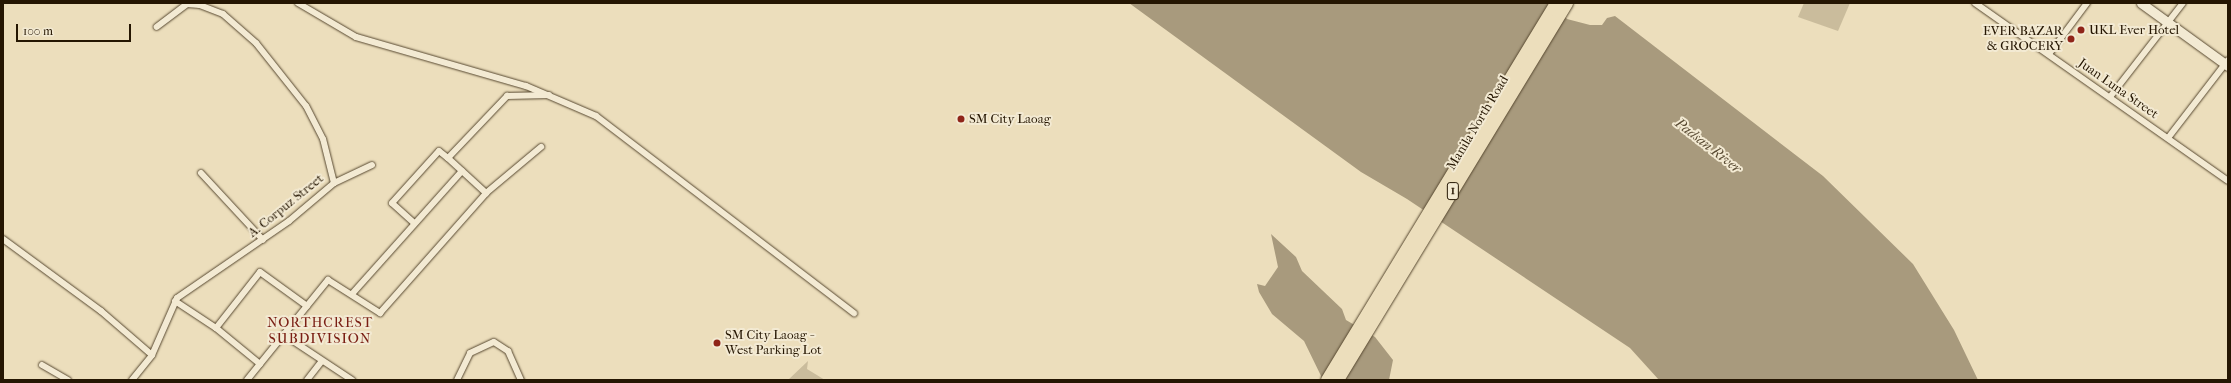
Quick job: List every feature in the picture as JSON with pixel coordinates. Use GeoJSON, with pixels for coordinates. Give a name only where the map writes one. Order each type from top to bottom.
{"type":"FeatureCollection","features":[{"type":"Feature","properties":{"kind":"highway","name":"Manila North Road"},"geometry":{"type":"LineString","coordinates":[[1327,380],[1556,3]]}},
{"type":"Feature","properties":{"kind":"highway","name":"Manila North Road"},"geometry":{"type":"LineString","coordinates":[[1338,380],[1567,3]]}},
{"type":"Feature","properties":{"kind":"main road"},"geometry":{"type":"LineString","coordinates":[[2141,3],[2227,63]]}},
{"type":"Feature","properties":{"kind":"street","name":"A. Corpuz Street"},"geometry":{"type":"LineString","coordinates":[[132,380],[152,355],[175,301],[184,292],[263,240],[334,183],[323,139],[284,75],[256,43],[223,14],[188,3],[156,27]]}},
{"type":"Feature","properties":{"kind":"street"},"geometry":{"type":"LineString","coordinates":[[298,3],[356,37],[554,95],[596,116],[854,313]]}},
{"type":"Feature","properties":{"kind":"street","name":"Juan Luna Street"},"geometry":{"type":"LineString","coordinates":[[1975,3],[2228,181]]}},
{"type":"Feature","properties":{"kind":"street"},"geometry":{"type":"LineString","coordinates":[[2049,54],[2087,3]]}},
{"type":"Feature","properties":{"kind":"street"},"geometry":{"type":"LineString","coordinates":[[2110,97],[2184,3]]}},
{"type":"Feature","properties":{"kind":"street"},"geometry":{"type":"LineString","coordinates":[[2168,138],[2227,63]]}},
{"type":"Feature","properties":{"kind":"street"},"geometry":{"type":"LineString","coordinates":[[448,158],[500,99],[507,96],[554,95]]}},
{"type":"Feature","properties":{"kind":"street"},"geometry":{"type":"LineString","coordinates":[[247,380],[328,280],[380,313],[486,193],[542,147]]}},
{"type":"Feature","properties":{"kind":"street"},"geometry":{"type":"LineString","coordinates":[[413,222],[392,203],[439,151],[486,193]]}},
{"type":"Feature","properties":{"kind":"street"},"geometry":{"type":"LineString","coordinates":[[334,183],[372,166]]}},
{"type":"Feature","properties":{"kind":"street"},"geometry":{"type":"LineString","coordinates":[[352,294],[413,222],[462,171]]}},
{"type":"Feature","properties":{"kind":"street"},"geometry":{"type":"LineString","coordinates":[[201,173],[263,240]]}},
{"type":"Feature","properties":{"kind":"street"},"geometry":{"type":"LineString","coordinates":[[3,239],[101,311],[152,355]]}},
{"type":"Feature","properties":{"kind":"street"},"geometry":{"type":"LineString","coordinates":[[216,328],[260,272],[307,306]]}},
{"type":"Feature","properties":{"kind":"street"},"geometry":{"type":"LineString","coordinates":[[175,301],[216,328],[260,364]]}},
{"type":"Feature","properties":{"kind":"street"},"geometry":{"type":"LineString","coordinates":[[284,335],[352,380]]}},
{"type":"Feature","properties":{"kind":"street"},"geometry":{"type":"LineString","coordinates":[[457,380],[470,353],[494,342],[508,351],[521,380]]}},
{"type":"Feature","properties":{"kind":"street"},"geometry":{"type":"LineString","coordinates":[[307,380],[322,361]]}},
{"type":"Feature","properties":{"kind":"street"},"geometry":{"type":"LineString","coordinates":[[42,365],[68,380]]}},
{"type":"Feature","properties":{"kind":"shaded area"},"geometry":{"type":"Polygon","coordinates":[[[1804,3],[1850,3],[1838,31],[1798,17],[1804,3]]]}},
{"type":"Feature","properties":{"kind":"shaded area"},"geometry":{"type":"Polygon","coordinates":[[[808,361],[807,369],[825,380],[788,380],[808,361]]]}},
{"type":"Feature","properties":{"kind":"water","name":"Padsan River"},"geometry":{"type":"Polygon","coordinates":[[[1129,3],[1554,3],[1567,19],[1590,25],[1602,25],[1607,18],[1615,16],[1823,176],[1913,264],[1954,330],[1978,380],[1659,380],[1630,348],[1407,199],[1361,172],[1129,3]]]}},
{"type":"Feature","properties":{"kind":"water"},"geometry":{"type":"Polygon","coordinates":[[[1271,234],[1296,257],[1302,271],[1342,309],[1346,320],[1375,337],[1393,360],[1389,380],[1323,380],[1304,341],[1272,314],[1259,292],[1257,284],[1265,286],[1278,267],[1271,234]]]}},
{"type":"Feature","properties":{"kind":"place","name":"UKL Ever Hotel"},"geometry":{"type":"Point","coordinates":[2081,30]}},
{"type":"Feature","properties":{"kind":"place","name":"EVER BAZAR & GROCERY"},"geometry":{"type":"Point","coordinates":[2071,39]}},
{"type":"Feature","properties":{"kind":"place","name":"SM City Laoag"},"geometry":{"type":"Point","coordinates":[961,119]}},
{"type":"Feature","properties":{"kind":"place","name":"SM City Laoag - West Parking Lot"},"geometry":{"type":"Point","coordinates":[717,343]}},
{"type":"Feature","properties":{"kind":"district","name":"NORTHCREST SUBDIVISION"},"geometry":{"type":"Point","coordinates":[320,332]}}]}
